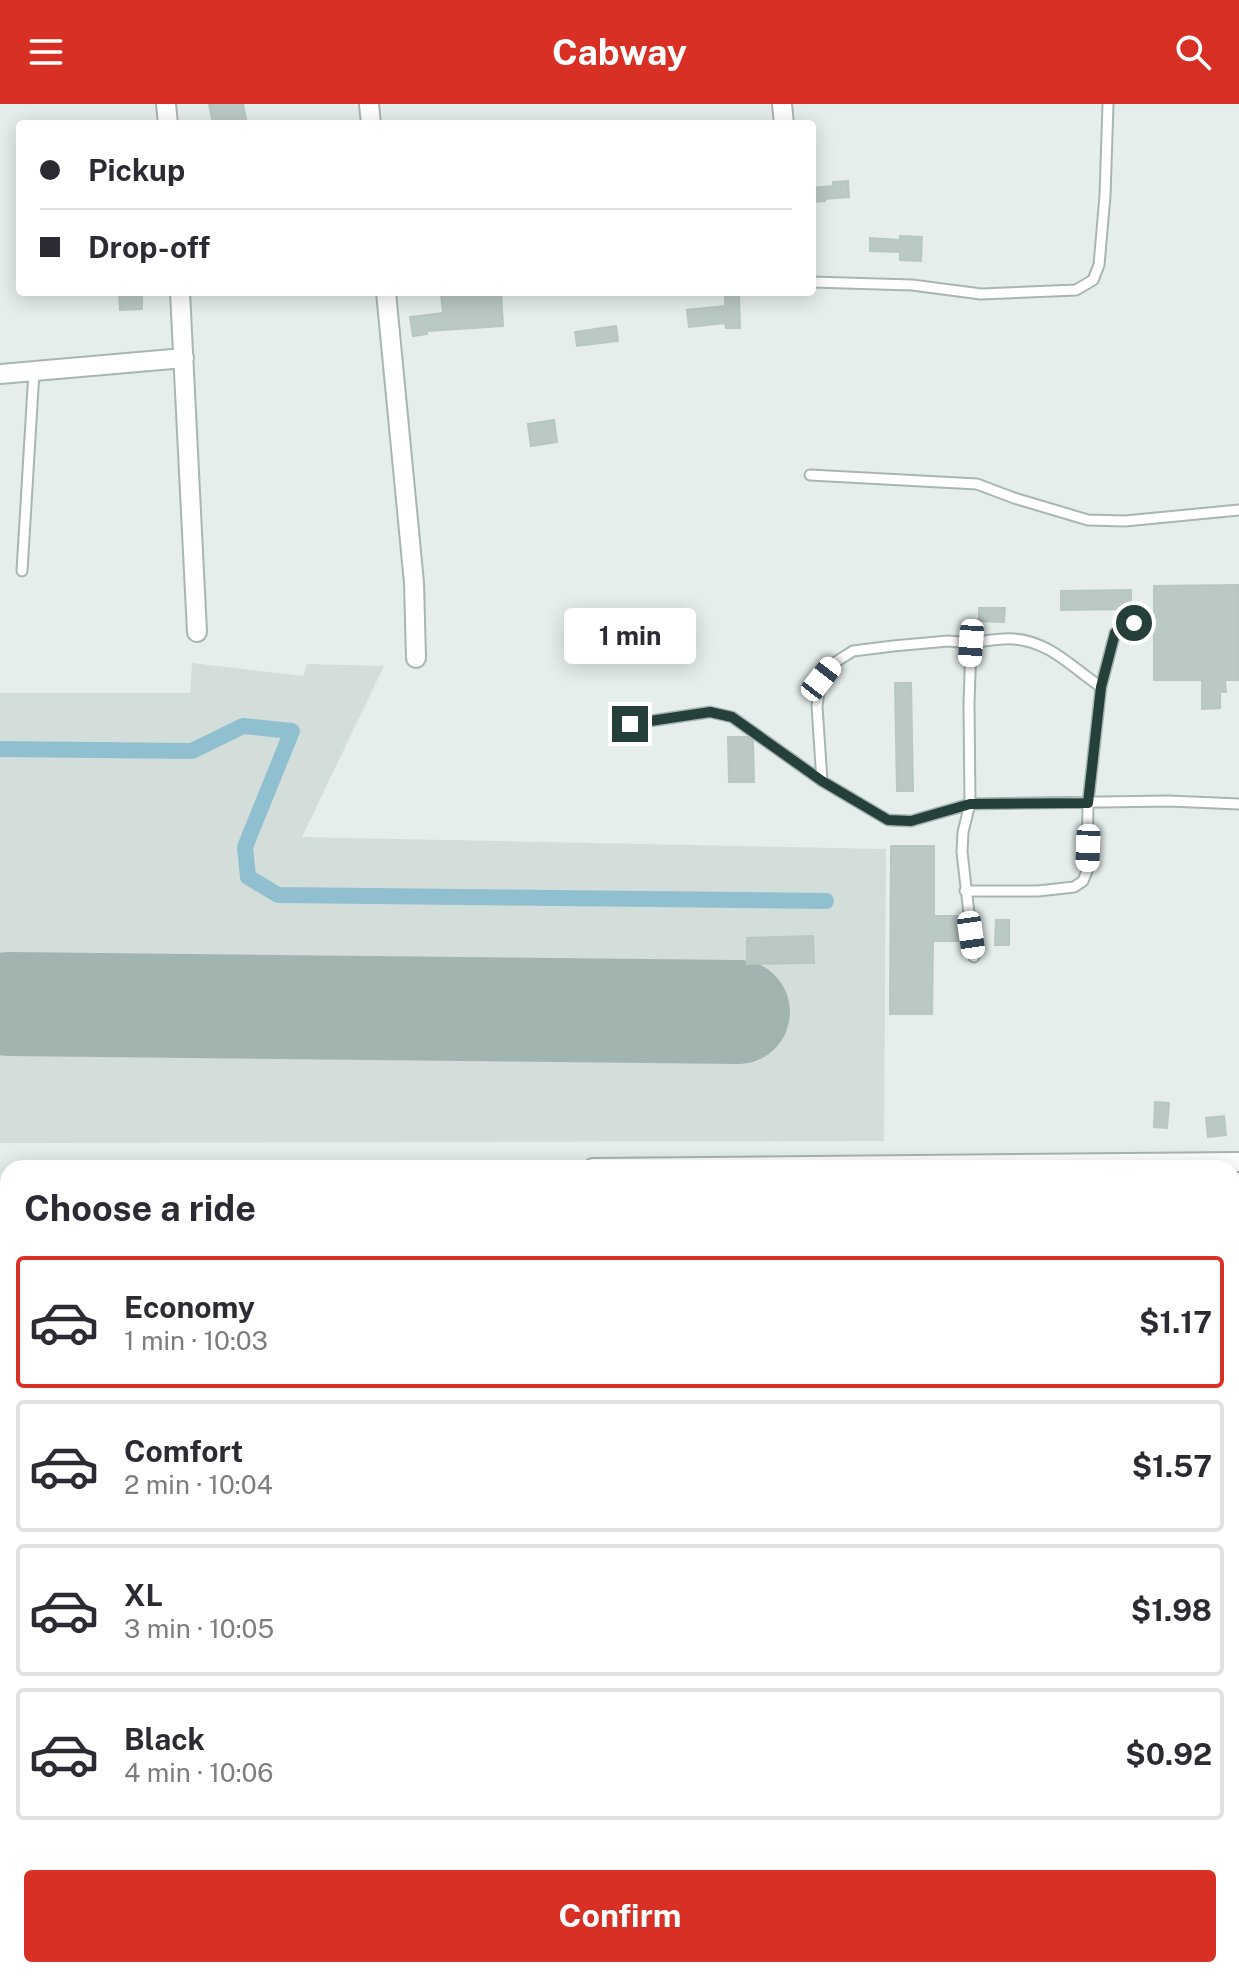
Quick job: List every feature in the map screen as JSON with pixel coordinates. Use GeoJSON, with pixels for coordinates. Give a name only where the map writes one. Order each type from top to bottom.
{"type":"FeatureCollection","features":[{"type":"Feature","properties":{"kind":"street"},"geometry":{"type":"LineString","coordinates":[[180,296],[197,632]]}},
{"type":"Feature","properties":{"kind":"street"},"geometry":{"type":"LineString","coordinates":[[386,296],[414,583],[416,658]]}},
{"type":"Feature","properties":{"kind":"street"},"geometry":{"type":"LineString","coordinates":[[0,374],[184,358]]}},
{"type":"Feature","properties":{"kind":"lane"},"geometry":{"type":"LineString","coordinates":[[816,282],[912,285],[981,294],[1076,290],[1093,280],[1099,265],[1105,196],[1108,104]]}},
{"type":"Feature","properties":{"kind":"lane"},"geometry":{"type":"LineString","coordinates":[[22,571],[34,371]]}},
{"type":"Feature","properties":{"kind":"lane"},"geometry":{"type":"LineString","coordinates":[[810,475],[977,484],[1088,520],[1125,521],[1239,510]]}},
{"type":"Feature","properties":{"kind":"lane"},"geometry":{"type":"LineString","coordinates":[[965,891],[1038,891],[1074,887],[1083,881],[1087,871],[1088,803],[1101,687],[1115,633],[1134,623]]}},
{"type":"Feature","properties":{"kind":"lane"},"geometry":{"type":"LineString","coordinates":[[822,781],[817,706],[821,679],[834,663],[853,651],[1013,638],[1051,651],[1101,687]]}},
{"type":"Feature","properties":{"kind":"lane"},"geometry":{"type":"LineString","coordinates":[[971,643],[970,804],[962,852],[974,957]]}},
{"type":"Feature","properties":{"kind":"lane"},"geometry":{"type":"LineString","coordinates":[[630,724],[710,712],[732,717],[822,781],[888,820],[911,821],[970,804],[1169,801],[1239,804]]}},
{"type":"Feature","properties":{"kind":"shaded area"},"geometry":{"type":"Polygon","coordinates":[[[192,663],[303,676],[307,664],[384,666],[302,837],[886,849],[884,1141],[0,1143],[0,693],[190,693],[192,663]]]}},
{"type":"Feature","properties":{"kind":"building"},"geometry":{"type":"Polygon","coordinates":[[[209,104],[243,104],[246,120],[212,120],[209,104]]]}},
{"type":"Feature","properties":{"kind":"building"},"geometry":{"type":"Polygon","coordinates":[[[848,181],[849,197],[816,202],[816,188],[833,186],[833,182],[848,181]]]}},
{"type":"Feature","properties":{"kind":"building"},"geometry":{"type":"Polygon","coordinates":[[[900,236],[922,237],[921,261],[900,260],[900,252],[870,251],[870,238],[900,240],[900,236]]]}},
{"type":"Feature","properties":{"kind":"building"},"geometry":{"type":"Polygon","coordinates":[[[119,296],[142,296],[142,309],[120,310],[119,296]]]}},
{"type":"Feature","properties":{"kind":"building"},"geometry":{"type":"Polygon","coordinates":[[[441,296],[501,296],[503,326],[427,331],[427,334],[413,336],[410,317],[443,313],[441,296]]]}},
{"type":"Feature","properties":{"kind":"building"},"geometry":{"type":"Polygon","coordinates":[[[725,296],[739,296],[740,328],[726,328],[725,323],[689,327],[687,310],[725,306],[725,296]]]}},
{"type":"Feature","properties":{"kind":"building"},"geometry":{"type":"Polygon","coordinates":[[[616,326],[618,341],[577,346],[575,332],[616,326]]]}},
{"type":"Feature","properties":{"kind":"building"},"geometry":{"type":"Polygon","coordinates":[[[554,420],[557,442],[531,446],[528,424],[554,420]]]}},
{"type":"Feature","properties":{"kind":"building"},"geometry":{"type":"Polygon","coordinates":[[[1239,585],[1239,680],[1225,680],[1226,692],[1220,692],[1220,708],[1202,709],[1202,680],[1154,680],[1154,586],[1239,585]]]}},
{"type":"Feature","properties":{"kind":"building"},"geometry":{"type":"Polygon","coordinates":[[[1131,590],[1131,609],[1061,610],[1061,591],[1131,590]]]}},
{"type":"Feature","properties":{"kind":"building"},"geometry":{"type":"Polygon","coordinates":[[[979,608],[1005,608],[1004,622],[979,621],[979,608]]]}},
{"type":"Feature","properties":{"kind":"building"},"geometry":{"type":"Polygon","coordinates":[[[895,683],[911,683],[913,791],[897,791],[895,683]]]}},
{"type":"Feature","properties":{"kind":"building"},"geometry":{"type":"Polygon","coordinates":[[[728,737],[747,737],[753,741],[754,782],[729,782],[728,737]]]}},
{"type":"Feature","properties":{"kind":"building"},"geometry":{"type":"Polygon","coordinates":[[[891,846],[934,846],[934,916],[960,916],[960,941],[933,941],[932,1014],[890,1014],[891,846]]]}},
{"type":"Feature","properties":{"kind":"building"},"geometry":{"type":"Polygon","coordinates":[[[996,920],[1009,920],[1009,945],[995,945],[996,920]]]}},
{"type":"Feature","properties":{"kind":"building"},"geometry":{"type":"Polygon","coordinates":[[[813,936],[814,963],[747,964],[747,938],[813,936]]]}},
{"type":"Feature","properties":{"kind":"building"},"geometry":{"type":"Polygon","coordinates":[[[1155,1102],[1169,1103],[1167,1128],[1154,1127],[1155,1102]]]}},
{"type":"Feature","properties":{"kind":"building"},"geometry":{"type":"Polygon","coordinates":[[[1224,1116],[1226,1135],[1208,1137],[1206,1118],[1224,1116]]]}},
{"type":"Feature","properties":{"kind":"waterway"},"geometry":{"type":"LineString","coordinates":[[0,749],[192,751],[243,726],[292,731],[245,847],[248,877],[278,895],[826,901]]}},
{"type":"Feature","properties":{"kind":"runway"},"geometry":{"type":"LineString","coordinates":[[9,1004],[738,1012]]}},
{"type":"Feature","properties":{"kind":"route"},"geometry":{"type":"LineString","coordinates":[[630,724],[710,712],[732,717],[822,781],[888,820],[911,821],[970,804],[1088,803],[1101,687],[1115,633],[1134,623]]}}]}
